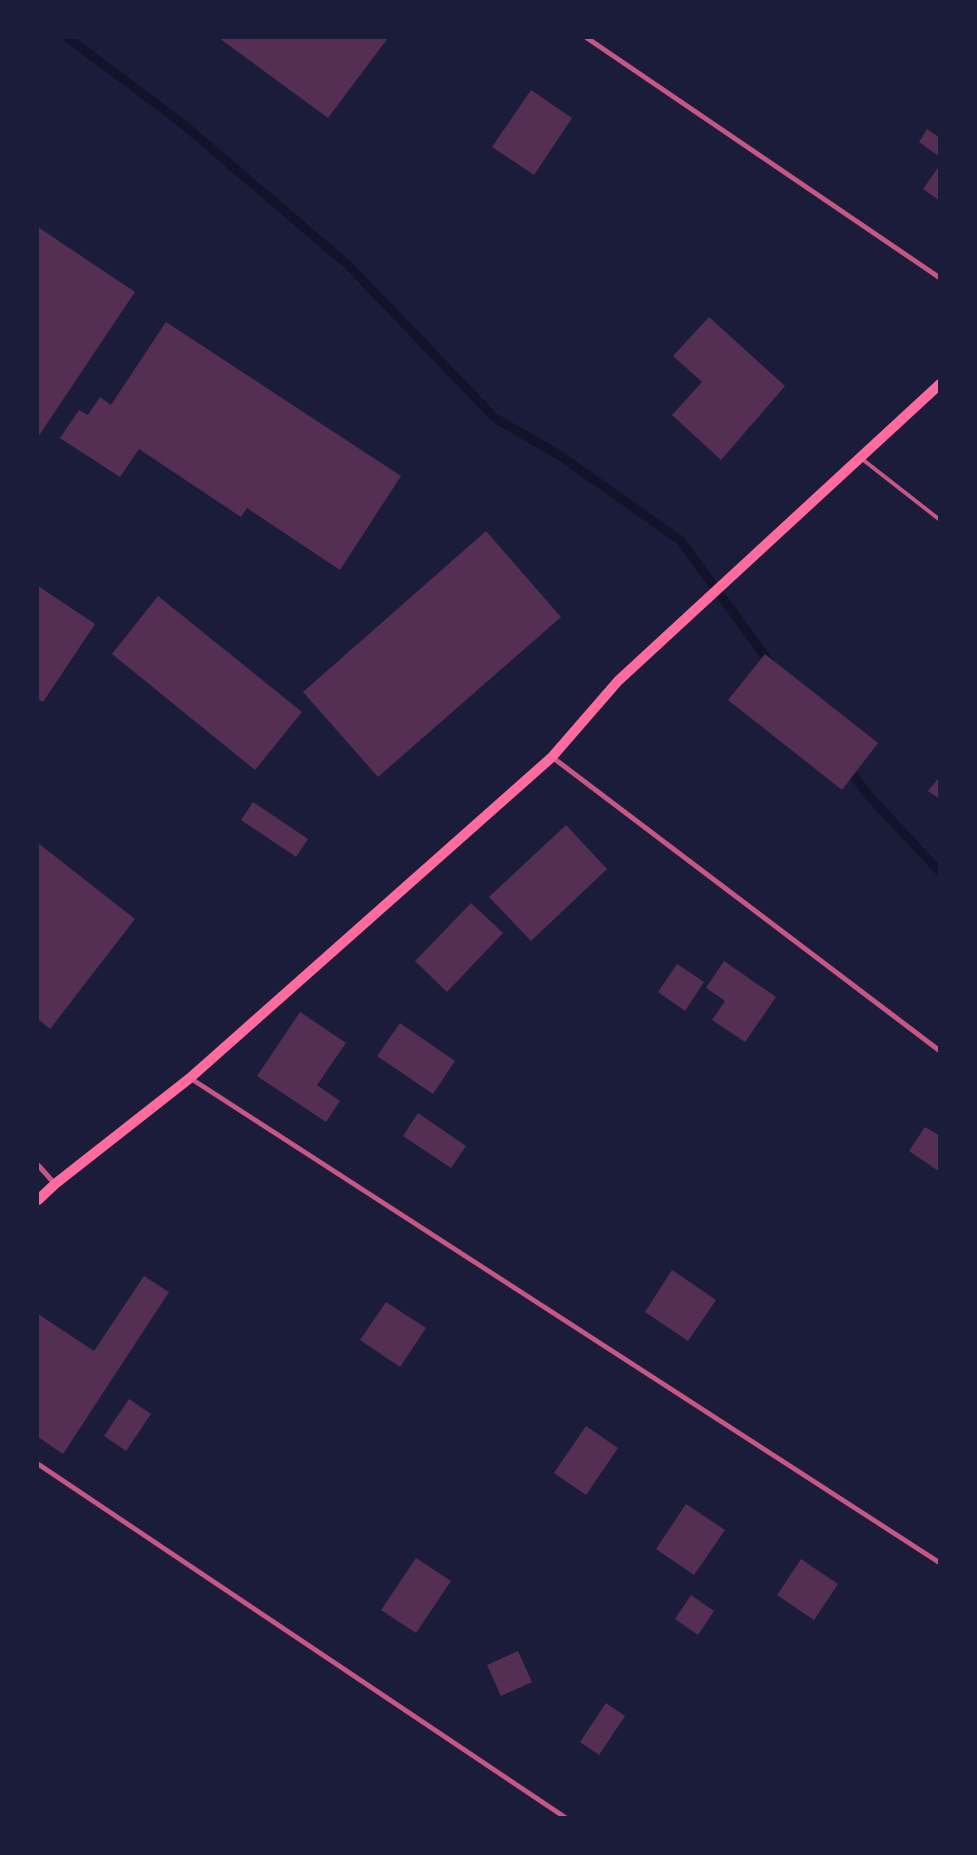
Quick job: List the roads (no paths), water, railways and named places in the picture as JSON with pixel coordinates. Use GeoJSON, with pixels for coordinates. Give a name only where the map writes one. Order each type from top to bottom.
{"type":"FeatureCollection","features":[{"type":"Feature","properties":{"kind":"main road"},"geometry":{"type":"LineString","coordinates":[[38,1200],[55,1184],[190,1078],[552,757],[618,681],[940,384]]}},
{"type":"Feature","properties":{"kind":"street"},"geometry":{"type":"LineString","coordinates":[[587,38],[940,278]]}},
{"type":"Feature","properties":{"kind":"street"},"geometry":{"type":"LineString","coordinates":[[552,757],[940,1051]]}},
{"type":"Feature","properties":{"kind":"street"},"geometry":{"type":"LineString","coordinates":[[190,1078],[940,1563]]}},
{"type":"Feature","properties":{"kind":"street"},"geometry":{"type":"LineString","coordinates":[[38,1165],[55,1184]]}},
{"type":"Feature","properties":{"kind":"street"},"geometry":{"type":"LineString","coordinates":[[38,1464],[566,1818]]}},
{"type":"Feature","properties":{"kind":"lane"},"geometry":{"type":"LineString","coordinates":[[861,457],[940,520]]}},
{"type":"Feature","properties":{"kind":"waterway"},"geometry":{"type":"LineString","coordinates":[[68,38],[178,120],[348,265],[495,418],[559,455],[680,540],[771,664]]}},
{"type":"Feature","properties":{"kind":"waterway"},"geometry":{"type":"LineString","coordinates":[[847,767],[869,796],[940,872]]}}]}
